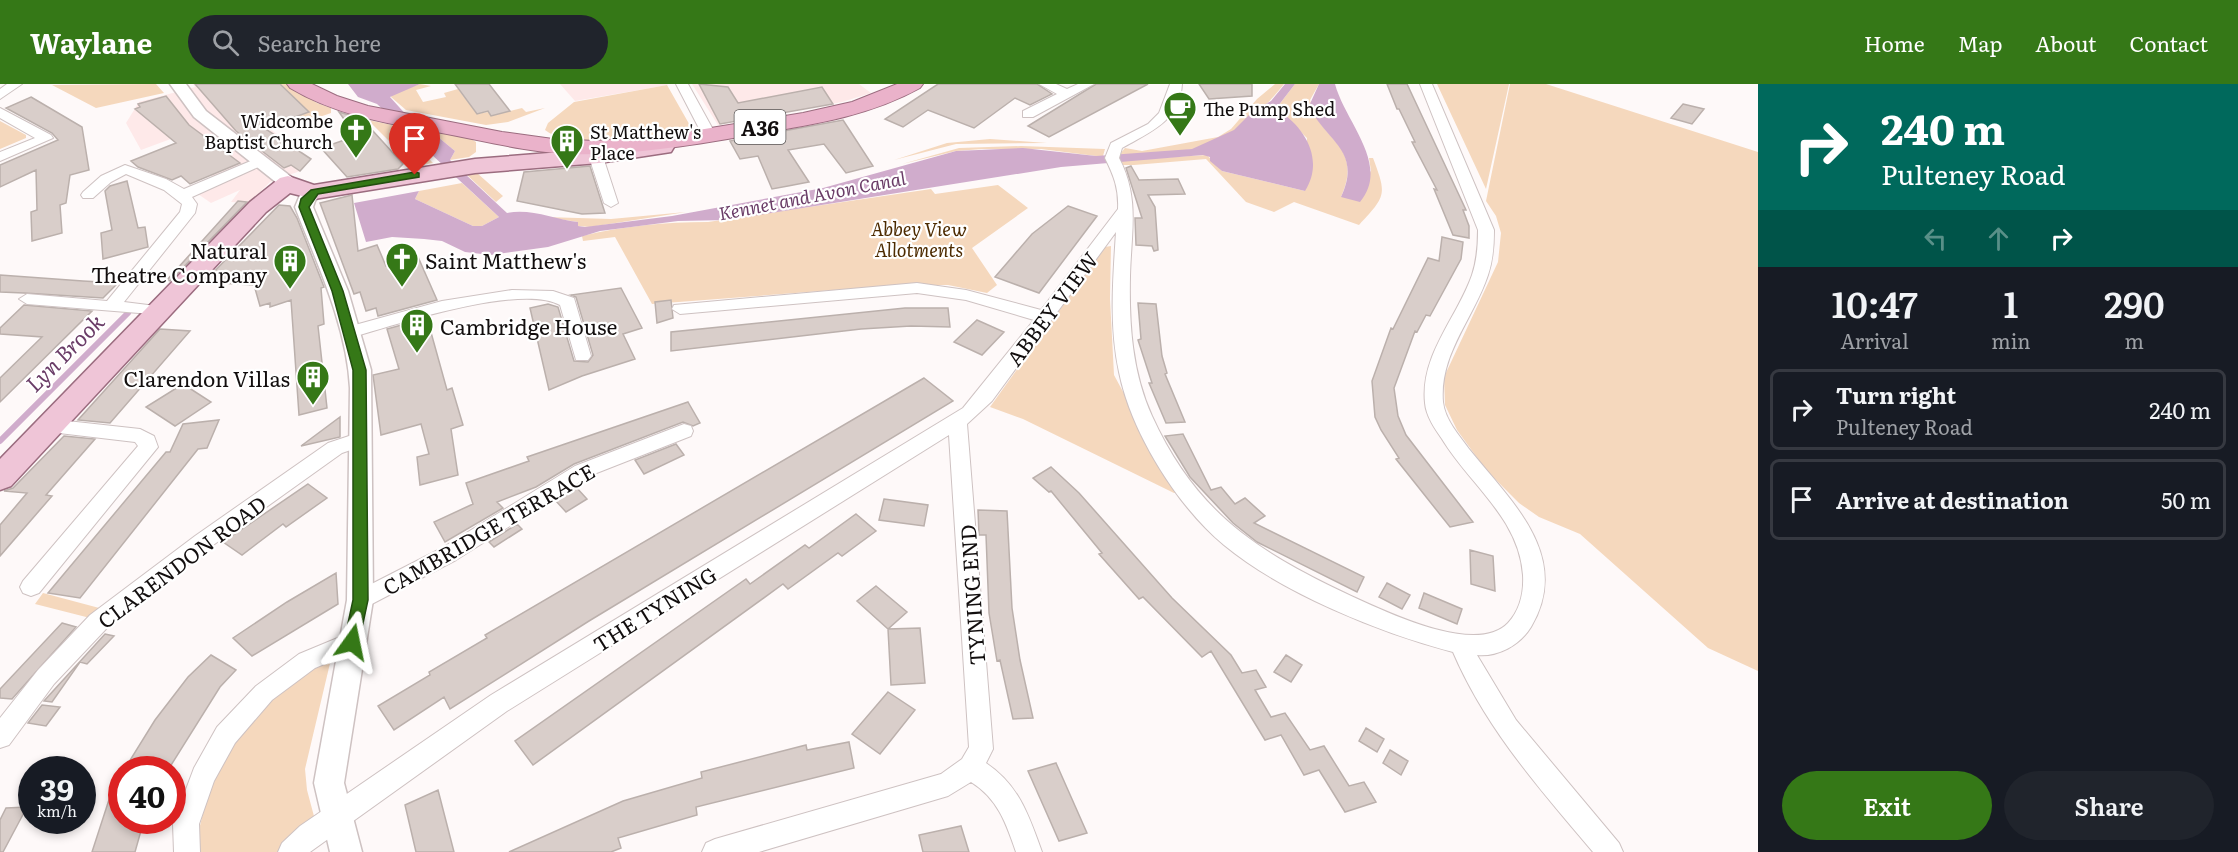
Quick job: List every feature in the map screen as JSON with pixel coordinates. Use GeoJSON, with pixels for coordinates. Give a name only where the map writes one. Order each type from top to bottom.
{"type":"FeatureCollection","features":[{"type":"Feature","properties":{"kind":"highway","name":"A36"},"geometry":{"type":"LineString","coordinates":[[297,84],[333,102],[383,116],[601,152],[841,112],[888,97],[913,84]]}},
{"type":"Feature","properties":{"kind":"main road"},"geometry":{"type":"LineString","coordinates":[[470,167],[492,151],[496,135]]}},
{"type":"Feature","properties":{"kind":"main road"},"geometry":{"type":"LineString","coordinates":[[470,167],[516,152],[549,145]]}},
{"type":"Feature","properties":{"kind":"main road"},"geometry":{"type":"LineString","coordinates":[[0,478],[258,207],[288,183],[302,190],[314,192],[470,167],[601,152]]}},
{"type":"Feature","properties":{"kind":"street"},"geometry":{"type":"LineString","coordinates":[[0,95],[16,84]]}},
{"type":"Feature","properties":{"kind":"street"},"geometry":{"type":"LineString","coordinates":[[178,84],[200,114],[288,183]]}},
{"type":"Feature","properties":{"kind":"street"},"geometry":{"type":"LineString","coordinates":[[682,84],[709,135]]}},
{"type":"Feature","properties":{"kind":"street"},"geometry":{"type":"LineString","coordinates":[[1045,84],[1067,94]]}},
{"type":"Feature","properties":{"kind":"street"},"geometry":{"type":"LineString","coordinates":[[1028,114],[1088,84]]}},
{"type":"Feature","properties":{"kind":"street"},"geometry":{"type":"LineString","coordinates":[[1176,84],[1173,98],[1158,124],[1145,133],[1122,143],[1114,158],[1122,177],[1125,210],[1121,323],[1124,360],[1136,401],[1171,470],[1193,501],[1231,539],[1260,560],[1301,582],[1422,633],[1461,645],[1483,646],[1503,640],[1521,627],[1529,610],[1534,582],[1530,549],[1518,520],[1468,462],[1444,428],[1434,404],[1435,374],[1447,342],[1485,264],[1488,243],[1486,230],[1426,84]]}},
{"type":"Feature","properties":{"kind":"street"},"geometry":{"type":"LineString","coordinates":[[0,112],[46,138],[0,157]]}},
{"type":"Feature","properties":{"kind":"street"},"geometry":{"type":"LineString","coordinates":[[601,152],[598,163],[610,203]]}},
{"type":"Feature","properties":{"kind":"street"},"geometry":{"type":"LineString","coordinates":[[183,195],[260,161]]}},
{"type":"Feature","properties":{"kind":"street"},"geometry":{"type":"LineString","coordinates":[[85,212],[87,187],[106,179],[123,164],[183,195],[190,204],[187,213],[111,307]]}},
{"type":"Feature","properties":{"kind":"street"},"geometry":{"type":"LineString","coordinates":[[314,192],[306,199],[304,207],[338,291],[360,370],[360,600],[329,783],[346,852]]}},
{"type":"Feature","properties":{"kind":"street","name":"ABBEY VIEW"},"geometry":{"type":"LineString","coordinates":[[977,407],[1125,210]]}},
{"type":"Feature","properties":{"kind":"street"},"geometry":{"type":"LineString","coordinates":[[680,309],[917,288],[952,290],[985,297],[1044,317]]}},
{"type":"Feature","properties":{"kind":"street"},"geometry":{"type":"LineString","coordinates":[[350,332],[473,297],[503,294],[555,296],[568,302],[582,356]]}},
{"type":"Feature","properties":{"kind":"street"},"geometry":{"type":"LineString","coordinates":[[27,299],[158,311]]}},
{"type":"Feature","properties":{"kind":"street","name":"THE TYNING"},"geometry":{"type":"LineString","coordinates":[[291,852],[336,816],[500,703],[957,422],[977,407]]}},
{"type":"Feature","properties":{"kind":"street","name":"TYNING END"},"geometry":{"type":"LineString","coordinates":[[957,422],[981,735],[981,749],[971,767]]}},
{"type":"Feature","properties":{"kind":"street"},"geometry":{"type":"LineString","coordinates":[[31,587],[148,447],[147,441],[140,436],[49,426]]}},
{"type":"Feature","properties":{"kind":"street","name":"CAMBRIDGE TERRACE"},"geometry":{"type":"LineString","coordinates":[[360,600],[449,554],[582,471],[684,432]]}},
{"type":"Feature","properties":{"kind":"street","name":"CLARENDON ROAD"},"geometry":{"type":"LineString","coordinates":[[0,737],[46,677],[98,622],[202,542],[335,448],[361,439]]}},
{"type":"Feature","properties":{"kind":"street"},"geometry":{"type":"LineString","coordinates":[[187,852],[186,824],[189,814],[203,776],[226,735],[264,693],[307,662],[352,642]]}},
{"type":"Feature","properties":{"kind":"street"},"geometry":{"type":"LineString","coordinates":[[1461,645],[1470,668],[1506,726],[1610,852]]}},
{"type":"Feature","properties":{"kind":"street"},"geometry":{"type":"LineString","coordinates":[[715,852],[948,784],[971,767],[992,780],[1005,794],[1029,852]]}},
{"type":"Feature","properties":{"kind":"shaded area"},"geometry":{"type":"Polygon","coordinates":[[[193,84],[233,84],[259,121],[311,159],[300,171],[270,182],[249,203],[231,202],[240,190],[211,203],[195,192],[218,181],[204,170],[176,137],[141,150],[126,123],[139,102],[195,87],[193,84]]]}},
{"type":"Feature","properties":{"kind":"shaded area"},"geometry":{"type":"Polygon","coordinates":[[[560,84],[667,84],[668,85],[575,101],[560,84]]]}},
{"type":"Feature","properties":{"kind":"shaded area"},"geometry":{"type":"Polygon","coordinates":[[[692,84],[859,84],[871,93],[842,102],[718,125],[692,84]]]}},
{"type":"Feature","properties":{"kind":"green space"},"geometry":{"type":"Polygon","coordinates":[[[156,84],[164,93],[96,108],[52,85],[156,84]]]}},
{"type":"Feature","properties":{"kind":"green space"},"geometry":{"type":"Polygon","coordinates":[[[266,84],[286,84],[317,103],[331,108],[331,113],[311,120],[290,118],[308,111],[282,85],[263,92],[266,84]]]}},
{"type":"Feature","properties":{"kind":"green space"},"geometry":{"type":"Polygon","coordinates":[[[420,84],[431,86],[416,90],[423,102],[446,97],[444,93],[458,89],[477,114],[488,112],[491,116],[522,108],[526,112],[545,108],[508,122],[486,125],[406,110],[391,97],[392,94],[420,84]]]}},
{"type":"Feature","properties":{"kind":"green space"},"geometry":{"type":"Polygon","coordinates":[[[1275,84],[1284,84],[1256,114],[1220,140],[1194,149],[1119,155],[1125,148],[1142,151],[1218,137],[1231,129],[1257,99],[1275,84]]]}},
{"type":"Feature","properties":{"kind":"green space"},"geometry":{"type":"Polygon","coordinates":[[[1295,84],[1319,84],[1310,100],[1314,113],[1344,153],[1347,165],[1347,179],[1341,197],[1371,171],[1369,158],[1373,158],[1381,180],[1381,194],[1375,208],[1359,225],[1294,202],[1274,212],[1246,202],[1206,159],[1123,165],[1121,160],[1207,155],[1222,171],[1305,191],[1307,138],[1278,110],[1278,106],[1295,84]]]}},
{"type":"Feature","properties":{"kind":"green space"},"geometry":{"type":"Polygon","coordinates":[[[1437,84],[1509,84],[1486,189],[1437,84]]]}},
{"type":"Feature","properties":{"kind":"green space"},"geometry":{"type":"Polygon","coordinates":[[[1510,84],[1546,84],[1758,152],[1758,671],[1708,648],[1580,534],[1539,517],[1519,503],[1486,470],[1457,430],[1445,405],[1444,377],[1498,262],[1501,233],[1496,216],[1486,201],[1510,84]]]}},
{"type":"Feature","properties":{"kind":"green space"},"geometry":{"type":"Polygon","coordinates":[[[667,85],[692,129],[638,139],[595,142],[558,137],[545,130],[548,123],[574,102],[667,85]]]}},
{"type":"Feature","properties":{"kind":"green space"},"geometry":{"type":"Polygon","coordinates":[[[368,120],[392,125],[398,138],[406,135],[433,163],[414,166],[368,120]]]}},
{"type":"Feature","properties":{"kind":"green space"},"geometry":{"type":"Polygon","coordinates":[[[0,121],[26,135],[26,138],[0,149],[0,121]]]}},
{"type":"Feature","properties":{"kind":"green space"},"geometry":{"type":"Polygon","coordinates":[[[432,132],[468,137],[476,142],[476,152],[469,157],[450,160],[455,151],[432,132]]]}},
{"type":"Feature","properties":{"kind":"green space"},"geometry":{"type":"Polygon","coordinates":[[[990,139],[1047,143],[956,144],[894,160],[947,143],[990,139]]]}},
{"type":"Feature","properties":{"kind":"green space"},"geometry":{"type":"Polygon","coordinates":[[[1021,146],[1105,149],[1103,156],[1096,156],[1041,149],[982,149],[956,151],[902,164],[959,148],[1021,146]]]}},
{"type":"Feature","properties":{"kind":"green space"},"geometry":{"type":"Polygon","coordinates":[[[477,173],[503,196],[496,202],[466,174],[477,173]]]}},
{"type":"Feature","properties":{"kind":"green space"},"geometry":{"type":"Polygon","coordinates":[[[462,183],[499,217],[482,226],[473,226],[415,199],[419,191],[462,183]]]}},
{"type":"Feature","properties":{"kind":"green space","name":"Abbey View Allotments"},"geometry":{"type":"Polygon","coordinates":[[[998,185],[1028,208],[972,248],[997,285],[987,293],[948,285],[900,285],[652,304],[615,237],[583,241],[582,236],[645,225],[708,222],[931,189],[935,194],[998,185]]]}},
{"type":"Feature","properties":{"kind":"green space"},"geometry":{"type":"Polygon","coordinates":[[[686,212],[590,227],[578,226],[578,222],[545,217],[611,219],[686,212]]]}},
{"type":"Feature","properties":{"kind":"green space"},"geometry":{"type":"Polygon","coordinates":[[[1111,246],[1110,299],[1114,375],[1177,492],[1174,493],[1023,419],[990,407],[1105,247],[1111,246]]]}},
{"type":"Feature","properties":{"kind":"green space"},"geometry":{"type":"Polygon","coordinates":[[[43,593],[103,609],[94,619],[35,604],[43,593]]]}},
{"type":"Feature","properties":{"kind":"green space"},"geometry":{"type":"Polygon","coordinates":[[[331,659],[305,769],[307,790],[315,820],[289,839],[278,852],[195,852],[210,792],[222,764],[238,738],[256,714],[278,692],[303,674],[331,659]]]}},
{"type":"Feature","properties":{"kind":"water","name":"Kennet and Avon Canal"},"geometry":{"type":"Polygon","coordinates":[[[348,84],[420,84],[390,97],[419,129],[432,132],[455,151],[450,160],[507,213],[533,213],[578,222],[578,226],[585,227],[672,216],[823,188],[956,151],[1023,148],[1096,156],[1192,149],[1234,130],[1253,111],[1271,101],[1285,84],[1295,84],[1278,106],[1278,110],[1297,126],[1304,136],[1310,146],[1313,168],[1305,191],[1222,171],[1210,161],[1210,157],[1203,155],[1061,167],[727,220],[678,221],[600,231],[548,247],[490,255],[465,252],[442,241],[424,239],[392,237],[366,242],[354,203],[419,191],[415,199],[473,226],[482,226],[499,217],[377,104],[358,97],[348,84]]]}},
{"type":"Feature","properties":{"kind":"water"},"geometry":{"type":"Polygon","coordinates":[[[1319,84],[1335,84],[1363,143],[1371,173],[1368,188],[1360,202],[1341,197],[1347,181],[1348,168],[1345,157],[1309,106],[1319,84]]]}},
{"type":"Feature","properties":{"kind":"building"},"geometry":{"type":"Polygon","coordinates":[[[195,84],[280,84],[309,112],[264,128],[311,159],[300,171],[291,165],[284,168],[236,131],[195,84]]]}},
{"type":"Feature","properties":{"kind":"building"},"geometry":{"type":"Polygon","coordinates":[[[455,84],[489,84],[510,111],[491,116],[488,111],[477,114],[455,84]]]}},
{"type":"Feature","properties":{"kind":"building"},"geometry":{"type":"Polygon","coordinates":[[[699,84],[728,87],[738,103],[822,87],[833,104],[720,124],[699,84]]]}},
{"type":"Feature","properties":{"kind":"building"},"geometry":{"type":"Polygon","coordinates":[[[938,84],[1037,84],[1052,94],[1030,105],[1015,98],[974,128],[928,110],[903,127],[885,119],[938,84]]]}},
{"type":"Feature","properties":{"kind":"building"},"geometry":{"type":"Polygon","coordinates":[[[1096,84],[1148,84],[1049,137],[1028,126],[1096,84]]]}},
{"type":"Feature","properties":{"kind":"building"},"geometry":{"type":"Polygon","coordinates":[[[1199,84],[1252,84],[1252,96],[1209,99],[1199,84]]]}},
{"type":"Feature","properties":{"kind":"building"},"geometry":{"type":"Polygon","coordinates":[[[1387,84],[1407,84],[1466,210],[1463,210],[1469,226],[1469,238],[1453,235],[1434,189],[1437,190],[1412,142],[1415,142],[1397,109],[1387,84]]]}},
{"type":"Feature","properties":{"kind":"building"},"geometry":{"type":"Polygon","coordinates":[[[166,96],[189,125],[240,163],[190,184],[181,176],[172,180],[138,167],[131,161],[176,143],[135,109],[140,107],[138,104],[166,96]]]}},
{"type":"Feature","properties":{"kind":"building"},"geometry":{"type":"Polygon","coordinates":[[[31,97],[82,127],[89,170],[70,175],[66,203],[60,205],[62,233],[32,241],[31,212],[37,210],[36,170],[0,187],[0,165],[58,140],[52,133],[6,108],[31,97]]]}},
{"type":"Feature","properties":{"kind":"building"},"geometry":{"type":"Polygon","coordinates":[[[1683,104],[1704,109],[1692,124],[1671,118],[1683,104]]]}},
{"type":"Feature","properties":{"kind":"building","name":"Widcombe Baptist Church"},"geometry":{"type":"Polygon","coordinates":[[[339,112],[362,119],[403,164],[398,169],[347,177],[321,148],[356,136],[339,112]]]}},
{"type":"Feature","properties":{"kind":"building"},"geometry":{"type":"Polygon","coordinates":[[[843,120],[873,166],[846,173],[824,144],[788,150],[809,182],[772,189],[758,156],[740,159],[730,141],[843,120]]]}},
{"type":"Feature","properties":{"kind":"building"},"geometry":{"type":"Polygon","coordinates":[[[590,166],[605,213],[582,214],[517,201],[524,172],[590,166]]]}},
{"type":"Feature","properties":{"kind":"building"},"geometry":{"type":"Polygon","coordinates":[[[1131,166],[1139,180],[1178,179],[1185,194],[1148,195],[1155,207],[1158,250],[1154,251],[1152,246],[1136,245],[1135,218],[1142,218],[1126,168],[1131,166]]]}},
{"type":"Feature","properties":{"kind":"building"},"geometry":{"type":"Polygon","coordinates":[[[127,181],[138,228],[145,227],[148,247],[103,259],[101,233],[112,230],[105,191],[110,186],[127,181]]]}},
{"type":"Feature","properties":{"kind":"building"},"geometry":{"type":"Polygon","coordinates":[[[352,195],[358,251],[377,245],[386,266],[418,257],[437,300],[378,316],[376,308],[366,311],[360,292],[354,294],[320,203],[352,195]]]}},
{"type":"Feature","properties":{"kind":"building"},"geometry":{"type":"Polygon","coordinates":[[[238,201],[247,202],[170,281],[167,280],[238,201]]]}},
{"type":"Feature","properties":{"kind":"building"},"geometry":{"type":"Polygon","coordinates":[[[279,205],[290,206],[297,218],[324,287],[321,288],[324,324],[318,326],[327,408],[299,415],[291,300],[270,307],[270,303],[260,306],[254,285],[204,282],[279,205]]]}},
{"type":"Feature","properties":{"kind":"building"},"geometry":{"type":"Polygon","coordinates":[[[1068,206],[1097,216],[1039,293],[995,277],[1032,234],[1068,206]]]}},
{"type":"Feature","properties":{"kind":"building"},"geometry":{"type":"Polygon","coordinates":[[[1442,237],[1463,242],[1461,259],[1430,316],[1426,315],[1417,332],[1415,331],[1394,388],[1398,416],[1406,435],[1473,522],[1450,527],[1396,459],[1399,458],[1375,417],[1372,381],[1391,328],[1393,329],[1428,258],[1439,261],[1442,237]]]}},
{"type":"Feature","properties":{"kind":"building"},"geometry":{"type":"Polygon","coordinates":[[[0,275],[118,283],[103,298],[0,292],[0,275]]]}},
{"type":"Feature","properties":{"kind":"building"},"geometry":{"type":"Polygon","coordinates":[[[621,288],[642,328],[623,334],[635,359],[582,376],[549,390],[530,308],[548,304],[558,307],[574,361],[588,362],[593,355],[576,297],[571,295],[621,288]]]}},
{"type":"Feature","properties":{"kind":"building"},"geometry":{"type":"Polygon","coordinates":[[[671,300],[673,318],[657,323],[655,302],[671,300]]]}},
{"type":"Feature","properties":{"kind":"building"},"geometry":{"type":"Polygon","coordinates":[[[1138,303],[1156,304],[1162,356],[1167,373],[1165,374],[1185,422],[1166,423],[1149,383],[1152,383],[1138,340],[1141,339],[1138,303]]]}},
{"type":"Feature","properties":{"kind":"building"},"geometry":{"type":"Polygon","coordinates":[[[24,305],[92,311],[0,402],[0,378],[42,337],[0,334],[0,328],[24,305]]]}},
{"type":"Feature","properties":{"kind":"building"},"geometry":{"type":"Polygon","coordinates":[[[905,308],[948,308],[950,327],[911,326],[861,329],[671,351],[671,332],[905,308]]]}},
{"type":"Feature","properties":{"kind":"building"},"geometry":{"type":"Polygon","coordinates":[[[427,318],[447,390],[452,388],[463,425],[451,429],[458,475],[420,485],[417,457],[429,454],[421,424],[381,435],[373,375],[399,369],[387,329],[427,318]]]}},
{"type":"Feature","properties":{"kind":"building"},"geometry":{"type":"Polygon","coordinates":[[[977,320],[1004,332],[982,355],[954,342],[977,320]]]}},
{"type":"Feature","properties":{"kind":"building"},"geometry":{"type":"Polygon","coordinates":[[[160,329],[190,331],[110,423],[78,420],[160,329]]]}},
{"type":"Feature","properties":{"kind":"building"},"geometry":{"type":"Polygon","coordinates":[[[924,378],[953,401],[589,621],[450,709],[444,697],[394,730],[378,706],[430,675],[429,672],[487,638],[485,635],[924,378]]]}},
{"type":"Feature","properties":{"kind":"building"},"geometry":{"type":"Polygon","coordinates":[[[183,384],[211,402],[175,426],[146,407],[183,384]]]}},
{"type":"Feature","properties":{"kind":"building"},"geometry":{"type":"Polygon","coordinates":[[[688,402],[700,423],[693,426],[683,422],[574,464],[536,487],[497,502],[503,508],[445,542],[434,522],[473,504],[466,483],[529,461],[527,457],[688,402]]]}},
{"type":"Feature","properties":{"kind":"building"},"geometry":{"type":"Polygon","coordinates":[[[340,417],[340,437],[301,446],[340,417]]]}},
{"type":"Feature","properties":{"kind":"building"},"geometry":{"type":"Polygon","coordinates":[[[219,420],[207,448],[198,449],[80,598],[48,593],[166,452],[170,452],[183,424],[219,420]]]}},
{"type":"Feature","properties":{"kind":"building"},"geometry":{"type":"Polygon","coordinates":[[[1183,434],[1211,490],[1221,487],[1235,504],[1245,498],[1265,516],[1254,523],[1364,577],[1357,592],[1257,542],[1233,523],[1190,477],[1165,436],[1183,434]]]}},
{"type":"Feature","properties":{"kind":"building"},"geometry":{"type":"Polygon","coordinates":[[[64,436],[95,439],[46,495],[52,496],[0,556],[0,525],[27,493],[4,491],[13,488],[64,436]]]}},
{"type":"Feature","properties":{"kind":"building"},"geometry":{"type":"Polygon","coordinates":[[[676,444],[684,455],[644,474],[635,460],[676,444]]]}},
{"type":"Feature","properties":{"kind":"building"},"geometry":{"type":"Polygon","coordinates":[[[1051,467],[1079,493],[1172,598],[1231,655],[1242,673],[1256,670],[1266,687],[1255,690],[1271,717],[1285,713],[1310,750],[1324,746],[1349,786],[1364,782],[1376,802],[1345,812],[1319,770],[1304,775],[1281,735],[1265,740],[1211,651],[1202,657],[1143,597],[1139,599],[1099,554],[1102,553],[1051,491],[1049,492],[1033,478],[1051,467]]]}},
{"type":"Feature","properties":{"kind":"building"},"geometry":{"type":"Polygon","coordinates":[[[308,484],[327,498],[286,527],[283,524],[242,555],[223,542],[308,484]]]}},
{"type":"Feature","properties":{"kind":"building"},"geometry":{"type":"Polygon","coordinates":[[[576,487],[587,499],[566,512],[555,500],[576,487]]]}},
{"type":"Feature","properties":{"kind":"building"},"geometry":{"type":"Polygon","coordinates":[[[884,499],[928,505],[924,526],[879,520],[884,499]]]}},
{"type":"Feature","properties":{"kind":"building"},"geometry":{"type":"Polygon","coordinates":[[[978,510],[1007,511],[1012,608],[1020,660],[1033,718],[1013,719],[1000,660],[997,661],[989,613],[986,535],[979,535],[978,510]]]}},
{"type":"Feature","properties":{"kind":"building"},"geometry":{"type":"Polygon","coordinates":[[[856,514],[876,531],[842,556],[838,553],[788,589],[783,584],[533,765],[515,741],[746,579],[750,584],[805,545],[809,548],[856,514]]]}},
{"type":"Feature","properties":{"kind":"building"},"geometry":{"type":"Polygon","coordinates":[[[517,524],[522,529],[494,547],[489,542],[517,524]]]}},
{"type":"Feature","properties":{"kind":"building"},"geometry":{"type":"Polygon","coordinates":[[[1470,550],[1493,556],[1495,591],[1471,584],[1470,550]]]}},
{"type":"Feature","properties":{"kind":"building"},"geometry":{"type":"Polygon","coordinates":[[[336,573],[338,604],[252,656],[233,638],[287,602],[336,573]]]}},
{"type":"Feature","properties":{"kind":"building"},"geometry":{"type":"Polygon","coordinates":[[[1387,583],[1410,595],[1402,609],[1379,597],[1387,583]]]}},
{"type":"Feature","properties":{"kind":"building"},"geometry":{"type":"Polygon","coordinates":[[[876,586],[907,612],[888,629],[857,601],[876,586]]]}},
{"type":"Feature","properties":{"kind":"building"},"geometry":{"type":"Polygon","coordinates":[[[1424,593],[1462,609],[1457,624],[1419,608],[1424,593]]]}},
{"type":"Feature","properties":{"kind":"building"},"geometry":{"type":"Polygon","coordinates":[[[62,623],[76,627],[12,699],[0,698],[0,689],[62,623]]]}},
{"type":"Feature","properties":{"kind":"building"},"geometry":{"type":"Polygon","coordinates":[[[920,628],[925,683],[891,685],[888,629],[920,628]]]}},
{"type":"Feature","properties":{"kind":"building"},"geometry":{"type":"Polygon","coordinates":[[[105,634],[114,636],[87,664],[80,662],[52,702],[44,701],[105,634]]]}},
{"type":"Feature","properties":{"kind":"building"},"geometry":{"type":"Polygon","coordinates":[[[211,655],[236,670],[220,687],[177,756],[133,756],[155,720],[188,677],[211,655]]]}},
{"type":"Feature","properties":{"kind":"building"},"geometry":{"type":"Polygon","coordinates":[[[1286,655],[1302,665],[1291,682],[1274,672],[1286,655]]]}},
{"type":"Feature","properties":{"kind":"building"},"geometry":{"type":"Polygon","coordinates":[[[888,692],[915,710],[880,754],[852,734],[888,692]]]}},
{"type":"Feature","properties":{"kind":"building"},"geometry":{"type":"Polygon","coordinates":[[[42,705],[60,707],[46,726],[28,723],[42,705]]]}},
{"type":"Feature","properties":{"kind":"building"},"geometry":{"type":"Polygon","coordinates":[[[1366,728],[1384,739],[1377,752],[1359,741],[1366,728]]]}},
{"type":"Feature","properties":{"kind":"building"},"geometry":{"type":"Polygon","coordinates":[[[849,742],[854,768],[696,807],[697,815],[618,838],[621,848],[611,852],[509,852],[623,801],[702,778],[701,772],[806,745],[807,750],[849,742]]]}},
{"type":"Feature","properties":{"kind":"building"},"geometry":{"type":"Polygon","coordinates":[[[1390,750],[1408,761],[1401,775],[1383,763],[1390,750]]]}},
{"type":"Feature","properties":{"kind":"building"},"geometry":{"type":"Polygon","coordinates":[[[1056,763],[1087,833],[1059,841],[1028,771],[1056,763]]]}},
{"type":"Feature","properties":{"kind":"building"},"geometry":{"type":"Polygon","coordinates":[[[438,790],[454,852],[416,852],[405,805],[438,790]]]}},
{"type":"Feature","properties":{"kind":"building"},"geometry":{"type":"Polygon","coordinates":[[[108,803],[108,834],[140,834],[135,852],[92,852],[108,803]]]}},
{"type":"Feature","properties":{"kind":"building"},"geometry":{"type":"Polygon","coordinates":[[[18,807],[18,824],[3,852],[0,852],[0,820],[6,808],[18,807]]]}},
{"type":"Feature","properties":{"kind":"building"},"geometry":{"type":"Polygon","coordinates":[[[961,826],[969,852],[923,852],[919,835],[961,826]]]}},
{"type":"Feature","properties":{"kind":"waterway","name":"Lyn Brook"},"geometry":{"type":"LineString","coordinates":[[0,441],[128,313]]}},
{"type":"Feature","properties":{"kind":"place","name":"The Pump Shed"},"geometry":{"type":"Point","coordinates":[1180,137]}},
{"type":"Feature","properties":{"kind":"place","name":"Widcombe Baptist Church"},"geometry":{"type":"Point","coordinates":[356,159]}},
{"type":"Feature","properties":{"kind":"place","name":"St Matthew's Place"},"geometry":{"type":"Point","coordinates":[567,170]}},
{"type":"Feature","properties":{"kind":"place","name":"Saint Matthew's"},"geometry":{"type":"Point","coordinates":[402,288]}},
{"type":"Feature","properties":{"kind":"place","name":"Natural Theatre Company"},"geometry":{"type":"Point","coordinates":[290,290]}},
{"type":"Feature","properties":{"kind":"place","name":"Cambridge House"},"geometry":{"type":"Point","coordinates":[417,354]}},
{"type":"Feature","properties":{"kind":"place","name":"Clarendon Villas"},"geometry":{"type":"Point","coordinates":[313,406]}},
{"type":"Feature","properties":{"kind":"route"},"geometry":{"type":"LineString","coordinates":[[352,642],[360,600],[360,370],[338,291],[304,207],[306,199],[314,192],[415,175]]}}]}
